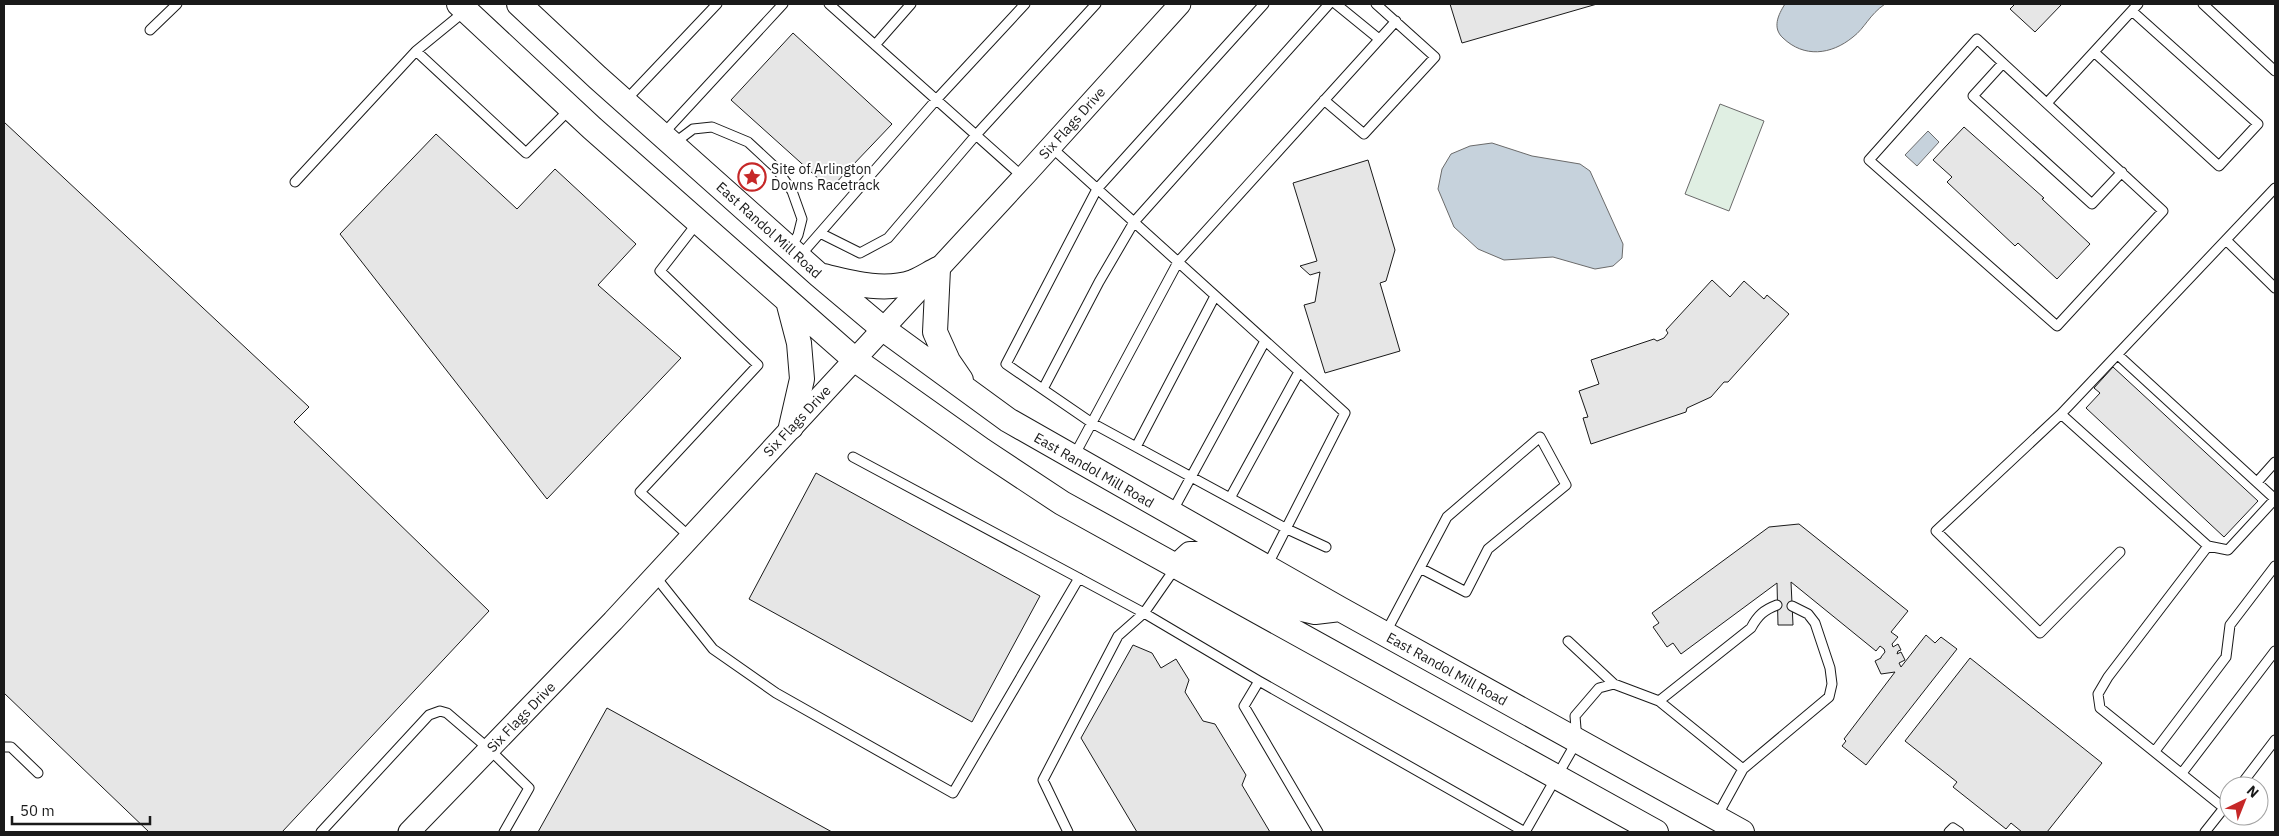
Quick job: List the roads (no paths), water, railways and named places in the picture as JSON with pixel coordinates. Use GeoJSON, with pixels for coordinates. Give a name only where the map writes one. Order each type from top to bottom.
{"type":"FeatureCollection","features":[{"type":"Feature","properties":{"kind":"main road","name":"East Randol Mill Road"},"geometry":{"type":"LineString","coordinates":[[519,4],[667,140],[819,275],[882,328],[1008,420],[1266,568],[1742,832]]}},
{"type":"Feature","properties":{"kind":"main road"},"geometry":{"type":"LineString","coordinates":[[466,6],[571,108],[854,359],[982,450],[1054,497],[1176,567],[1656,832]]}},
{"type":"Feature","properties":{"kind":"main road"},"geometry":{"type":"LineString","coordinates":[[819,275],[847,282],[882,287],[912,282],[938,269],[935,332],[948,361],[969,392]]}},
{"type":"Feature","properties":{"kind":"main road"},"geometry":{"type":"LineString","coordinates":[[788,301],[799,343],[802,379],[792,427]]}},
{"type":"Feature","properties":{"kind":"main road"},"geometry":{"type":"LineString","coordinates":[[1176,567],[1190,554],[1203,554],[1294,607],[1314,612],[1340,609]]}},
{"type":"Feature","properties":{"kind":"street","name":"Six Flags Drive"},"geometry":{"type":"LineString","coordinates":[[409,832],[655,576],[882,328],[1023,178],[1180,4]]}},
{"type":"Feature","properties":{"kind":"lane"},"geometry":{"type":"LineString","coordinates":[[150,30],[177,4]]}},
{"type":"Feature","properties":{"kind":"lane"},"geometry":{"type":"LineString","coordinates":[[625,102],[716,4]]}},
{"type":"Feature","properties":{"kind":"lane"},"geometry":{"type":"LineString","coordinates":[[667,140],[783,4]]}},
{"type":"Feature","properties":{"kind":"lane"},"geometry":{"type":"LineString","coordinates":[[829,4],[1023,178]]}},
{"type":"Feature","properties":{"kind":"lane"},"geometry":{"type":"LineString","coordinates":[[875,45],[911,4]]}},
{"type":"Feature","properties":{"kind":"lane"},"geometry":{"type":"LineString","coordinates":[[794,253],[820,234],[936,100],[1025,4]]}},
{"type":"Feature","properties":{"kind":"lane"},"geometry":{"type":"LineString","coordinates":[[820,234],[860,254],[888,238],[976,135],[1096,4]]}},
{"type":"Feature","properties":{"kind":"lane"},"geometry":{"type":"LineString","coordinates":[[1264,4],[1097,189],[1006,364],[1092,423],[1230,498],[1326,547]]}},
{"type":"Feature","properties":{"kind":"lane"},"geometry":{"type":"LineString","coordinates":[[1043,389],[1098,282],[1134,222],[1329,4]]}},
{"type":"Feature","properties":{"kind":"lane"},"geometry":{"type":"LineString","coordinates":[[1336,4],[1379,39]]}},
{"type":"Feature","properties":{"kind":"lane"},"geometry":{"type":"LineString","coordinates":[[1324,100],[1364,134],[1435,57],[1376,4]]}},
{"type":"Feature","properties":{"kind":"lane"},"geometry":{"type":"LineString","coordinates":[[2203,4],[2275,71]]}},
{"type":"Feature","properties":{"kind":"lane"},"geometry":{"type":"LineString","coordinates":[[295,182],[416,51],[466,6]]}},
{"type":"Feature","properties":{"kind":"lane"},"geometry":{"type":"LineString","coordinates":[[2047,103],[2135,7],[2258,124],[2218,166],[2094,52]]}},
{"type":"Feature","properties":{"kind":"lane"},"geometry":{"type":"LineString","coordinates":[[1072,458],[1178,262],[1396,21]]}},
{"type":"Feature","properties":{"kind":"lane"},"geometry":{"type":"LineString","coordinates":[[1977,39],[2047,103],[2163,211],[2057,326],[1869,160],[1977,39]]}},
{"type":"Feature","properties":{"kind":"lane"},"geometry":{"type":"LineString","coordinates":[[416,51],[526,153],[571,108]]}},
{"type":"Feature","properties":{"kind":"lane"},"geometry":{"type":"LineString","coordinates":[[2003,63],[1973,96],[2092,204],[2122,172]]}},
{"type":"Feature","properties":{"kind":"lane"},"geometry":{"type":"LineString","coordinates":[[667,140],[693,129],[712,127],[748,142],[776,168],[792,190],[802,219],[794,253]]}},
{"type":"Feature","properties":{"kind":"lane"},"geometry":{"type":"LineString","coordinates":[[1051,147],[1344,413],[1266,568]]}},
{"type":"Feature","properties":{"kind":"lane"},"geometry":{"type":"LineString","coordinates":[[2120,552],[2040,633],[1936,531],[2061,414],[2275,188]]}},
{"type":"Feature","properties":{"kind":"lane"},"geometry":{"type":"LineString","coordinates":[[690,537],[640,492],[758,365],[660,271],[698,221]]}},
{"type":"Feature","properties":{"kind":"lane"},"geometry":{"type":"LineString","coordinates":[[2226,240],[2275,288]]}},
{"type":"Feature","properties":{"kind":"lane"},"geometry":{"type":"LineString","coordinates":[[1136,447],[1215,296]]}},
{"type":"Feature","properties":{"kind":"lane"},"geometry":{"type":"LineString","coordinates":[[1171,514],[1265,342]]}},
{"type":"Feature","properties":{"kind":"lane"},"geometry":{"type":"LineString","coordinates":[[2061,414],[2208,546],[2228,550],[2275,499],[2258,481],[2118,355]]}},
{"type":"Feature","properties":{"kind":"lane"},"geometry":{"type":"LineString","coordinates":[[1230,498],[1299,372]]}},
{"type":"Feature","properties":{"kind":"lane"},"geometry":{"type":"LineString","coordinates":[[1385,634],[1447,517],[1540,437],[1566,484],[1488,549],[1466,592],[1420,568]]}},
{"type":"Feature","properties":{"kind":"lane"},"geometry":{"type":"LineString","coordinates":[[852,456],[1144,613],[1259,681],[1525,832],[1577,742],[1575,716],[1599,688],[1614,684]]}},
{"type":"Feature","properties":{"kind":"lane"},"geometry":{"type":"LineString","coordinates":[[2258,481],[2275,462]]}},
{"type":"Feature","properties":{"kind":"lane"},"geometry":{"type":"LineString","coordinates":[[2208,546],[2108,677],[2098,694],[2100,708],[2219,800]]}},
{"type":"Feature","properties":{"kind":"lane"},"geometry":{"type":"LineString","coordinates":[[2155,751],[2226,657],[2230,625],[2275,566]]}},
{"type":"Feature","properties":{"kind":"lane"},"geometry":{"type":"LineString","coordinates":[[1068,832],[1043,780],[1118,636],[1144,613],[1176,567]]}},
{"type":"Feature","properties":{"kind":"lane"},"geometry":{"type":"LineString","coordinates":[[655,576],[713,649],[776,693],[953,792],[1078,578]]}},
{"type":"Feature","properties":{"kind":"lane"},"geometry":{"type":"LineString","coordinates":[[1659,701],[1751,628],[1765,610],[1777,605]]}},
{"type":"Feature","properties":{"kind":"lane"},"geometry":{"type":"LineString","coordinates":[[1716,818],[1743,769],[1829,697],[1832,684],[1830,668],[1815,624],[1808,614],[1792,606]]}},
{"type":"Feature","properties":{"kind":"lane"},"geometry":{"type":"LineString","coordinates":[[1568,642],[1614,684],[1659,701],[1743,769]]}},
{"type":"Feature","properties":{"kind":"lane"},"geometry":{"type":"LineString","coordinates":[[2182,773],[2275,651]]}},
{"type":"Feature","properties":{"kind":"lane"},"geometry":{"type":"LineString","coordinates":[[1259,681],[1244,706],[1318,832]]}},
{"type":"Feature","properties":{"kind":"lane"},"geometry":{"type":"LineString","coordinates":[[321,832],[430,715],[435,712],[446,713],[489,749],[529,788],[504,832]]}},
{"type":"Feature","properties":{"kind":"lane"},"geometry":{"type":"LineString","coordinates":[[2248,776],[2275,740]]}},
{"type":"Feature","properties":{"kind":"lane"},"geometry":{"type":"LineString","coordinates":[[4,747],[11,747],[38,773]]}},
{"type":"Feature","properties":{"kind":"lane"},"geometry":{"type":"LineString","coordinates":[[2205,832],[2219,814]]}},
{"type":"Feature","properties":{"kind":"lane"},"geometry":{"type":"LineString","coordinates":[[1949,832],[1953,828],[1959,832]]}},
{"type":"Feature","properties":{"kind":"place","name":"Site of Arlington Downs Racetrack"},"geometry":{"type":"Point","coordinates":[752,177]}}]}
